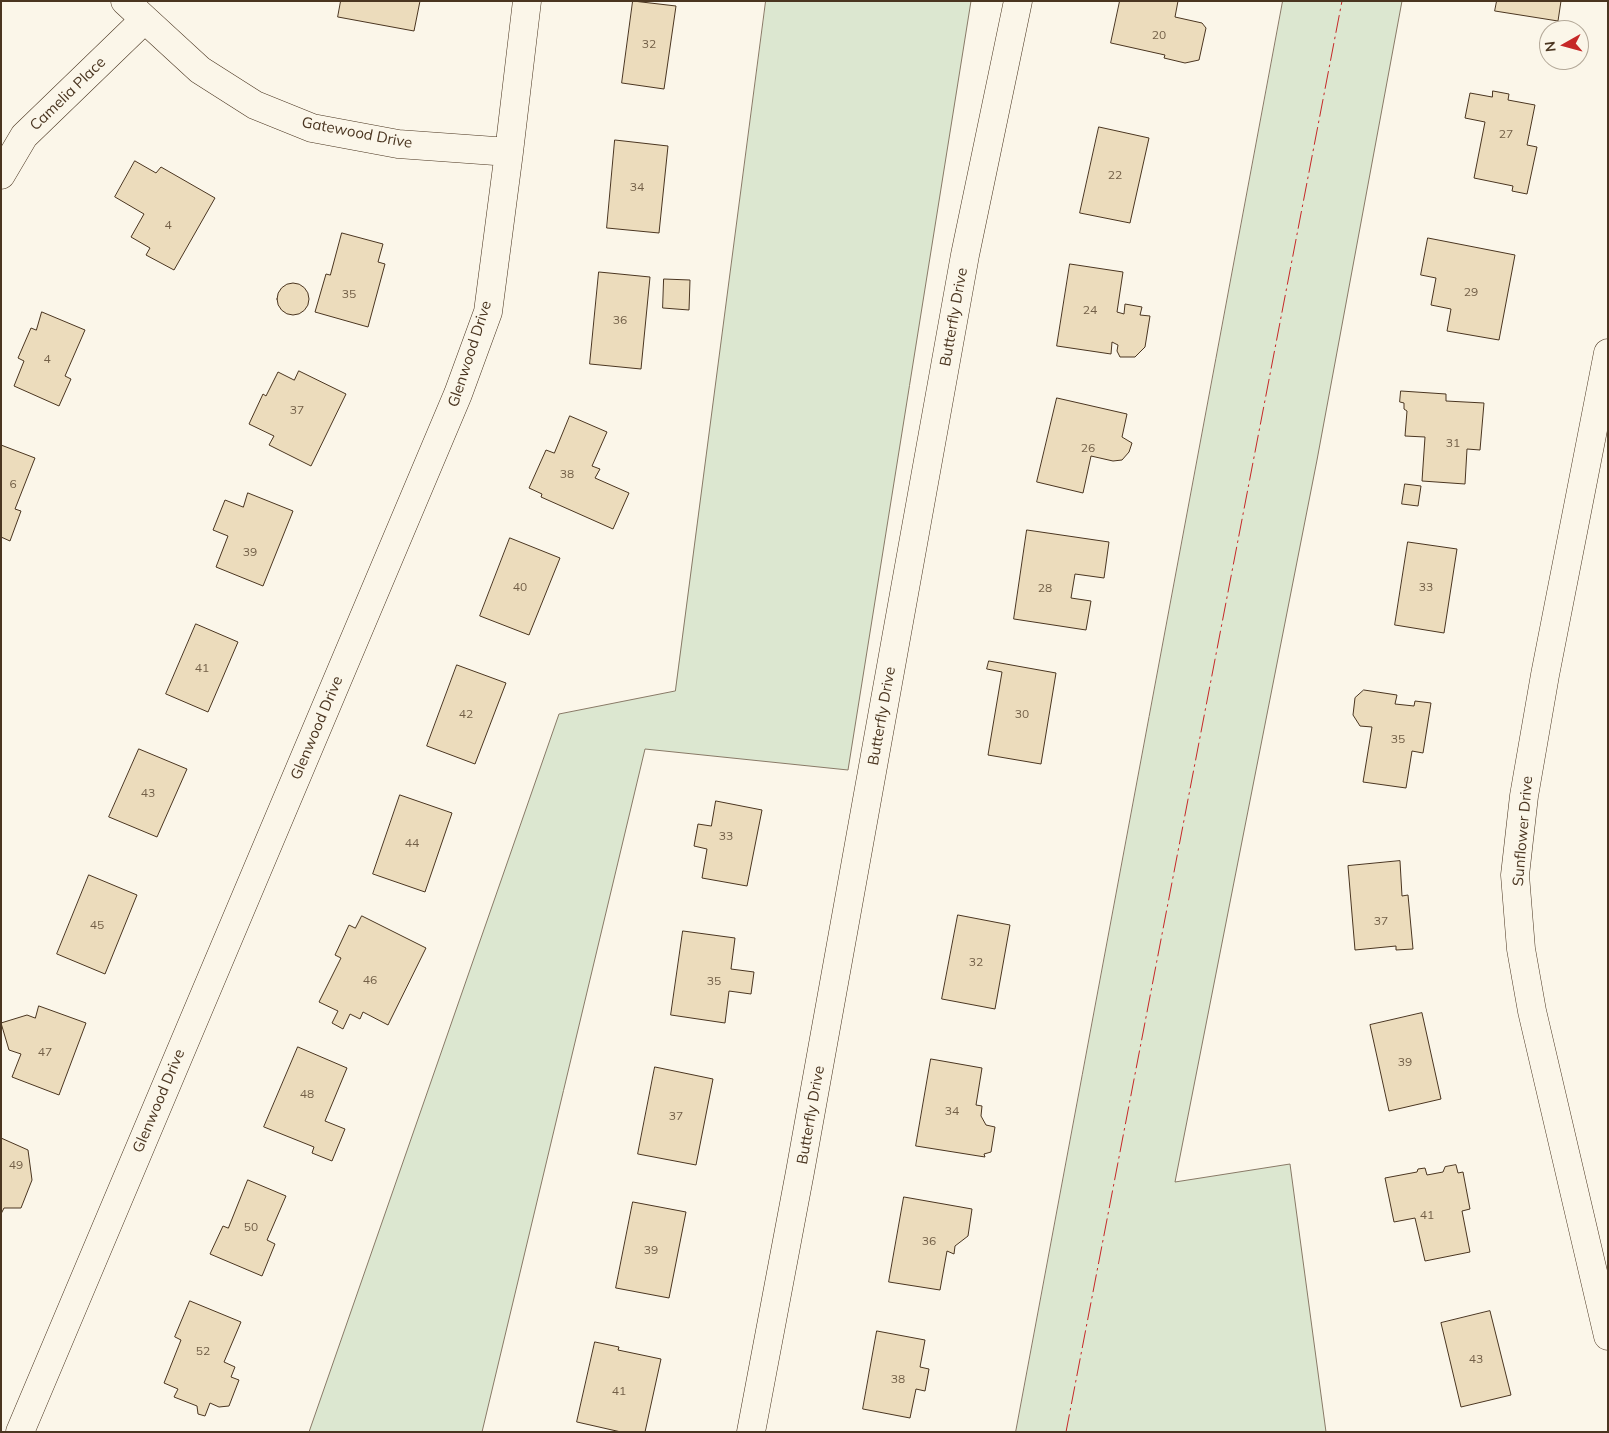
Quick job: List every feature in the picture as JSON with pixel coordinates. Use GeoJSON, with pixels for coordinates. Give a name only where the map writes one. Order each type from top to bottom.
{"type":"FeatureCollection","features":[{"type":"Feature","properties":{"kind":"street","name":"Gatewood Drive"},"geometry":{"type":"LineString","coordinates":[[125,1],[200,70],[255,105],[312,128],[398,144],[509,152]]}},
{"type":"Feature","properties":{"kind":"street","name":"Glenwood Drive"},"geometry":{"type":"LineString","coordinates":[[20,1432],[458,394],[488,312],[527,1]]}},
{"type":"Feature","properties":{"kind":"street","name":"Butterfly Drive"},"geometry":{"type":"LineString","coordinates":[[751,1432],[799,1182],[965,255],[1018,1]]}},
{"type":"Feature","properties":{"kind":"street","name":"Camelia Place"},"geometry":{"type":"LineString","coordinates":[[1,175],[24,136],[144,20]]}},
{"type":"Feature","properties":{"kind":"street","name":"Sunflower Drive"},"geometry":{"type":"LineString","coordinates":[[1608,353],[1545,675],[1524,796],[1515,875],[1521,949],[1532,1011],[1608,1336]]}},
{"type":"Feature","properties":{"kind":"green space"},"geometry":{"type":"Polygon","coordinates":[[[766,1],[971,1],[848,770],[645,749],[482,1432],[309,1432],[559,714],[675,691],[766,1]]]}},
{"type":"Feature","properties":{"kind":"green space"},"geometry":{"type":"Polygon","coordinates":[[[1283,1],[1402,1],[1317,460],[1175,1182],[1290,1164],[1326,1432],[1016,1432],[1283,1]]]}},
{"type":"Feature","properties":{"kind":"building"},"geometry":{"type":"Polygon","coordinates":[[[341,1],[420,1],[414,31],[338,17],[341,1]]]}},
{"type":"Feature","properties":{"kind":"building"},"geometry":{"type":"Polygon","coordinates":[[[633,1],[676,6],[664,89],[622,83],[633,1]]]}},
{"type":"Feature","properties":{"kind":"building"},"geometry":{"type":"Polygon","coordinates":[[[1120,1],[1178,1],[1175,17],[1202,23],[1206,28],[1199,60],[1185,63],[1164,58],[1165,55],[1111,43],[1120,1]]]}},
{"type":"Feature","properties":{"kind":"building"},"geometry":{"type":"Polygon","coordinates":[[[1497,1],[1561,1],[1558,20],[1495,11],[1497,1]]]}},
{"type":"Feature","properties":{"kind":"building"},"geometry":{"type":"Polygon","coordinates":[[[1493,91],[1509,94],[1508,100],[1535,105],[1527,145],[1537,147],[1527,194],[1512,191],[1513,186],[1474,178],[1485,122],[1465,118],[1470,93],[1492,97],[1493,91]]]}},
{"type":"Feature","properties":{"kind":"building"},"geometry":{"type":"Polygon","coordinates":[[[1099,127],[1149,138],[1130,223],[1080,213],[1099,127]]]}},
{"type":"Feature","properties":{"kind":"building"},"geometry":{"type":"Polygon","coordinates":[[[615,140],[668,146],[659,233],[607,228],[615,140]]]}},
{"type":"Feature","properties":{"kind":"building"},"geometry":{"type":"Polygon","coordinates":[[[135,161],[156,173],[161,167],[215,198],[174,270],[146,255],[150,248],[131,237],[144,214],[115,197],[135,161]]]}},
{"type":"Feature","properties":{"kind":"building"},"geometry":{"type":"Polygon","coordinates":[[[342,233],[383,244],[378,262],[385,264],[368,327],[315,312],[326,274],[330,275],[342,233]]]}},
{"type":"Feature","properties":{"kind":"building"},"geometry":{"type":"Polygon","coordinates":[[[1428,238],[1515,255],[1499,340],[1447,331],[1451,309],[1431,305],[1436,278],[1421,275],[1428,238]]]}},
{"type":"Feature","properties":{"kind":"building"},"geometry":{"type":"Polygon","coordinates":[[[1070,264],[1123,272],[1117,312],[1124,314],[1125,304],[1142,307],[1140,315],[1150,316],[1145,347],[1135,357],[1120,357],[1117,351],[1118,345],[1112,342],[1111,354],[1057,346],[1070,264]]]}},
{"type":"Feature","properties":{"kind":"building"},"geometry":{"type":"Polygon","coordinates":[[[599,272],[650,277],[641,369],[590,364],[599,272]]]}},
{"type":"Feature","properties":{"kind":"building"},"geometry":{"type":"Polygon","coordinates":[[[664,279],[690,280],[689,310],[663,308],[664,279]]]}},
{"type":"Feature","properties":{"kind":"building"},"geometry":{"type":"Polygon","coordinates":[[[293,283],[305,287],[309,299],[305,311],[293,315],[281,311],[277,299],[281,287],[293,283]]]}},
{"type":"Feature","properties":{"kind":"building"},"geometry":{"type":"Polygon","coordinates":[[[42,312],[85,330],[65,376],[71,379],[59,406],[14,386],[24,361],[18,358],[31,328],[36,330],[42,312]]]}},
{"type":"Feature","properties":{"kind":"building"},"geometry":{"type":"Polygon","coordinates":[[[299,371],[346,394],[311,466],[269,445],[274,436],[249,424],[263,394],[266,396],[278,372],[294,380],[299,371]]]}},
{"type":"Feature","properties":{"kind":"building"},"geometry":{"type":"Polygon","coordinates":[[[1401,391],[1446,394],[1446,401],[1484,403],[1480,450],[1467,449],[1465,484],[1422,481],[1425,437],[1405,436],[1407,411],[1404,409],[1404,403],[1400,402],[1401,391]]]}},
{"type":"Feature","properties":{"kind":"building"},"geometry":{"type":"Polygon","coordinates":[[[1057,398],[1127,414],[1122,437],[1132,443],[1129,452],[1122,460],[1113,461],[1091,456],[1083,493],[1037,482],[1057,398]]]}},
{"type":"Feature","properties":{"kind":"building"},"geometry":{"type":"Polygon","coordinates":[[[570,416],[607,432],[592,466],[600,469],[595,478],[629,493],[613,529],[541,497],[542,494],[529,488],[546,450],[554,453],[570,416]]]}},
{"type":"Feature","properties":{"kind":"building"},"geometry":{"type":"Polygon","coordinates":[[[1,445],[35,458],[15,509],[21,511],[10,541],[1,537],[1,445]]]}},
{"type":"Feature","properties":{"kind":"building"},"geometry":{"type":"Polygon","coordinates":[[[1405,484],[1421,486],[1418,506],[1402,504],[1405,484]]]}},
{"type":"Feature","properties":{"kind":"building"},"geometry":{"type":"Polygon","coordinates":[[[248,493],[293,511],[263,586],[216,567],[228,536],[213,530],[225,500],[243,507],[248,493]]]}},
{"type":"Feature","properties":{"kind":"building"},"geometry":{"type":"Polygon","coordinates":[[[1027,530],[1109,542],[1104,578],[1075,574],[1071,598],[1091,601],[1086,630],[1014,619],[1027,530]]]}},
{"type":"Feature","properties":{"kind":"building"},"geometry":{"type":"Polygon","coordinates":[[[510,538],[560,558],[529,635],[480,616],[510,538]]]}},
{"type":"Feature","properties":{"kind":"building"},"geometry":{"type":"Polygon","coordinates":[[[1408,542],[1457,549],[1444,633],[1395,625],[1408,542]]]}},
{"type":"Feature","properties":{"kind":"building"},"geometry":{"type":"Polygon","coordinates":[[[196,624],[238,642],[208,712],[166,694],[196,624]]]}},
{"type":"Feature","properties":{"kind":"building"},"geometry":{"type":"Polygon","coordinates":[[[989,661],[1056,673],[1041,764],[988,755],[1002,672],[987,669],[989,661]]]}},
{"type":"Feature","properties":{"kind":"building"},"geometry":{"type":"Polygon","coordinates":[[[457,665],[506,683],[475,764],[427,746],[457,665]]]}},
{"type":"Feature","properties":{"kind":"building"},"geometry":{"type":"Polygon","coordinates":[[[1364,690],[1397,695],[1395,704],[1414,706],[1415,701],[1431,703],[1423,753],[1412,751],[1406,788],[1363,782],[1372,727],[1360,726],[1353,715],[1355,698],[1364,690]]]}},
{"type":"Feature","properties":{"kind":"building"},"geometry":{"type":"Polygon","coordinates":[[[139,749],[187,769],[157,837],[109,817],[139,749]]]}},
{"type":"Feature","properties":{"kind":"building"},"geometry":{"type":"Polygon","coordinates":[[[400,795],[452,813],[425,892],[373,874],[400,795]]]}},
{"type":"Feature","properties":{"kind":"building"},"geometry":{"type":"Polygon","coordinates":[[[716,801],[762,810],[747,886],[702,878],[707,849],[694,846],[698,824],[711,826],[716,801]]]}},
{"type":"Feature","properties":{"kind":"building"},"geometry":{"type":"Polygon","coordinates":[[[1400,861],[1402,896],[1408,895],[1413,949],[1396,950],[1396,946],[1355,950],[1348,866],[1400,861]]]}},
{"type":"Feature","properties":{"kind":"building"},"geometry":{"type":"Polygon","coordinates":[[[89,875],[137,895],[105,974],[57,954],[89,875]]]}},
{"type":"Feature","properties":{"kind":"building"},"geometry":{"type":"Polygon","coordinates":[[[958,915],[1010,925],[995,1009],[942,999],[958,915]]]}},
{"type":"Feature","properties":{"kind":"building"},"geometry":{"type":"Polygon","coordinates":[[[362,916],[426,948],[388,1025],[363,1012],[360,1019],[350,1014],[343,1029],[332,1023],[338,1011],[319,1002],[341,958],[335,955],[349,925],[355,928],[362,916]]]}},
{"type":"Feature","properties":{"kind":"building"},"geometry":{"type":"Polygon","coordinates":[[[683,931],[735,938],[731,969],[754,972],[751,994],[729,991],[725,1023],[671,1015],[683,931]]]}},
{"type":"Feature","properties":{"kind":"building"},"geometry":{"type":"Polygon","coordinates":[[[39,1006],[86,1023],[59,1095],[12,1077],[21,1054],[9,1050],[1,1023],[27,1015],[35,1018],[39,1006]]]}},
{"type":"Feature","properties":{"kind":"building"},"geometry":{"type":"Polygon","coordinates":[[[1422,1013],[1441,1099],[1389,1111],[1370,1025],[1422,1013]]]}},
{"type":"Feature","properties":{"kind":"building"},"geometry":{"type":"Polygon","coordinates":[[[298,1047],[347,1068],[325,1121],[345,1129],[332,1161],[312,1153],[314,1147],[264,1127],[298,1047]]]}},
{"type":"Feature","properties":{"kind":"building"},"geometry":{"type":"Polygon","coordinates":[[[931,1059],[982,1068],[976,1105],[982,1106],[981,1116],[986,1125],[995,1127],[991,1152],[984,1154],[985,1157],[916,1146],[931,1059]]]}},
{"type":"Feature","properties":{"kind":"building"},"geometry":{"type":"Polygon","coordinates":[[[655,1067],[713,1079],[696,1165],[638,1154],[655,1067]]]}},
{"type":"Feature","properties":{"kind":"building"},"geometry":{"type":"Polygon","coordinates":[[[1,1138],[28,1150],[32,1180],[21,1208],[4,1208],[1,1214],[1,1138]]]}},
{"type":"Feature","properties":{"kind":"building"},"geometry":{"type":"Polygon","coordinates":[[[1456,1165],[1458,1173],[1463,1172],[1470,1209],[1462,1211],[1470,1252],[1425,1261],[1415,1218],[1394,1222],[1385,1178],[1417,1172],[1418,1169],[1425,1168],[1427,1175],[1443,1172],[1445,1167],[1456,1165]]]}},
{"type":"Feature","properties":{"kind":"building"},"geometry":{"type":"Polygon","coordinates":[[[248,1180],[286,1196],[267,1240],[275,1244],[262,1276],[210,1254],[223,1226],[228,1228],[248,1180]]]}},
{"type":"Feature","properties":{"kind":"building"},"geometry":{"type":"Polygon","coordinates":[[[904,1197],[972,1209],[968,1236],[955,1246],[954,1254],[947,1251],[940,1290],[889,1282],[904,1197]]]}},
{"type":"Feature","properties":{"kind":"building"},"geometry":{"type":"Polygon","coordinates":[[[633,1202],[686,1212],[669,1298],[616,1288],[633,1202]]]}},
{"type":"Feature","properties":{"kind":"building"},"geometry":{"type":"Polygon","coordinates":[[[190,1301],[241,1322],[224,1362],[235,1367],[231,1377],[239,1380],[229,1406],[219,1407],[210,1403],[205,1416],[198,1414],[197,1406],[174,1397],[178,1389],[164,1383],[181,1340],[175,1337],[190,1301]]]}},
{"type":"Feature","properties":{"kind":"building"},"geometry":{"type":"Polygon","coordinates":[[[1490,1311],[1511,1395],[1461,1407],[1441,1323],[1490,1311]]]}},
{"type":"Feature","properties":{"kind":"building"},"geometry":{"type":"Polygon","coordinates":[[[877,1331],[925,1340],[920,1367],[929,1369],[925,1391],[916,1389],[910,1418],[863,1409],[877,1331]]]}},
{"type":"Feature","properties":{"kind":"building"},"geometry":{"type":"Polygon","coordinates":[[[595,1342],[619,1347],[618,1350],[661,1359],[645,1432],[621,1432],[577,1422],[595,1342]]]}},
{"type":"Feature","properties":{"kind":"power"},"geometry":{"type":"LineString","coordinates":[[1066,1432],[1342,1]]}}]}
